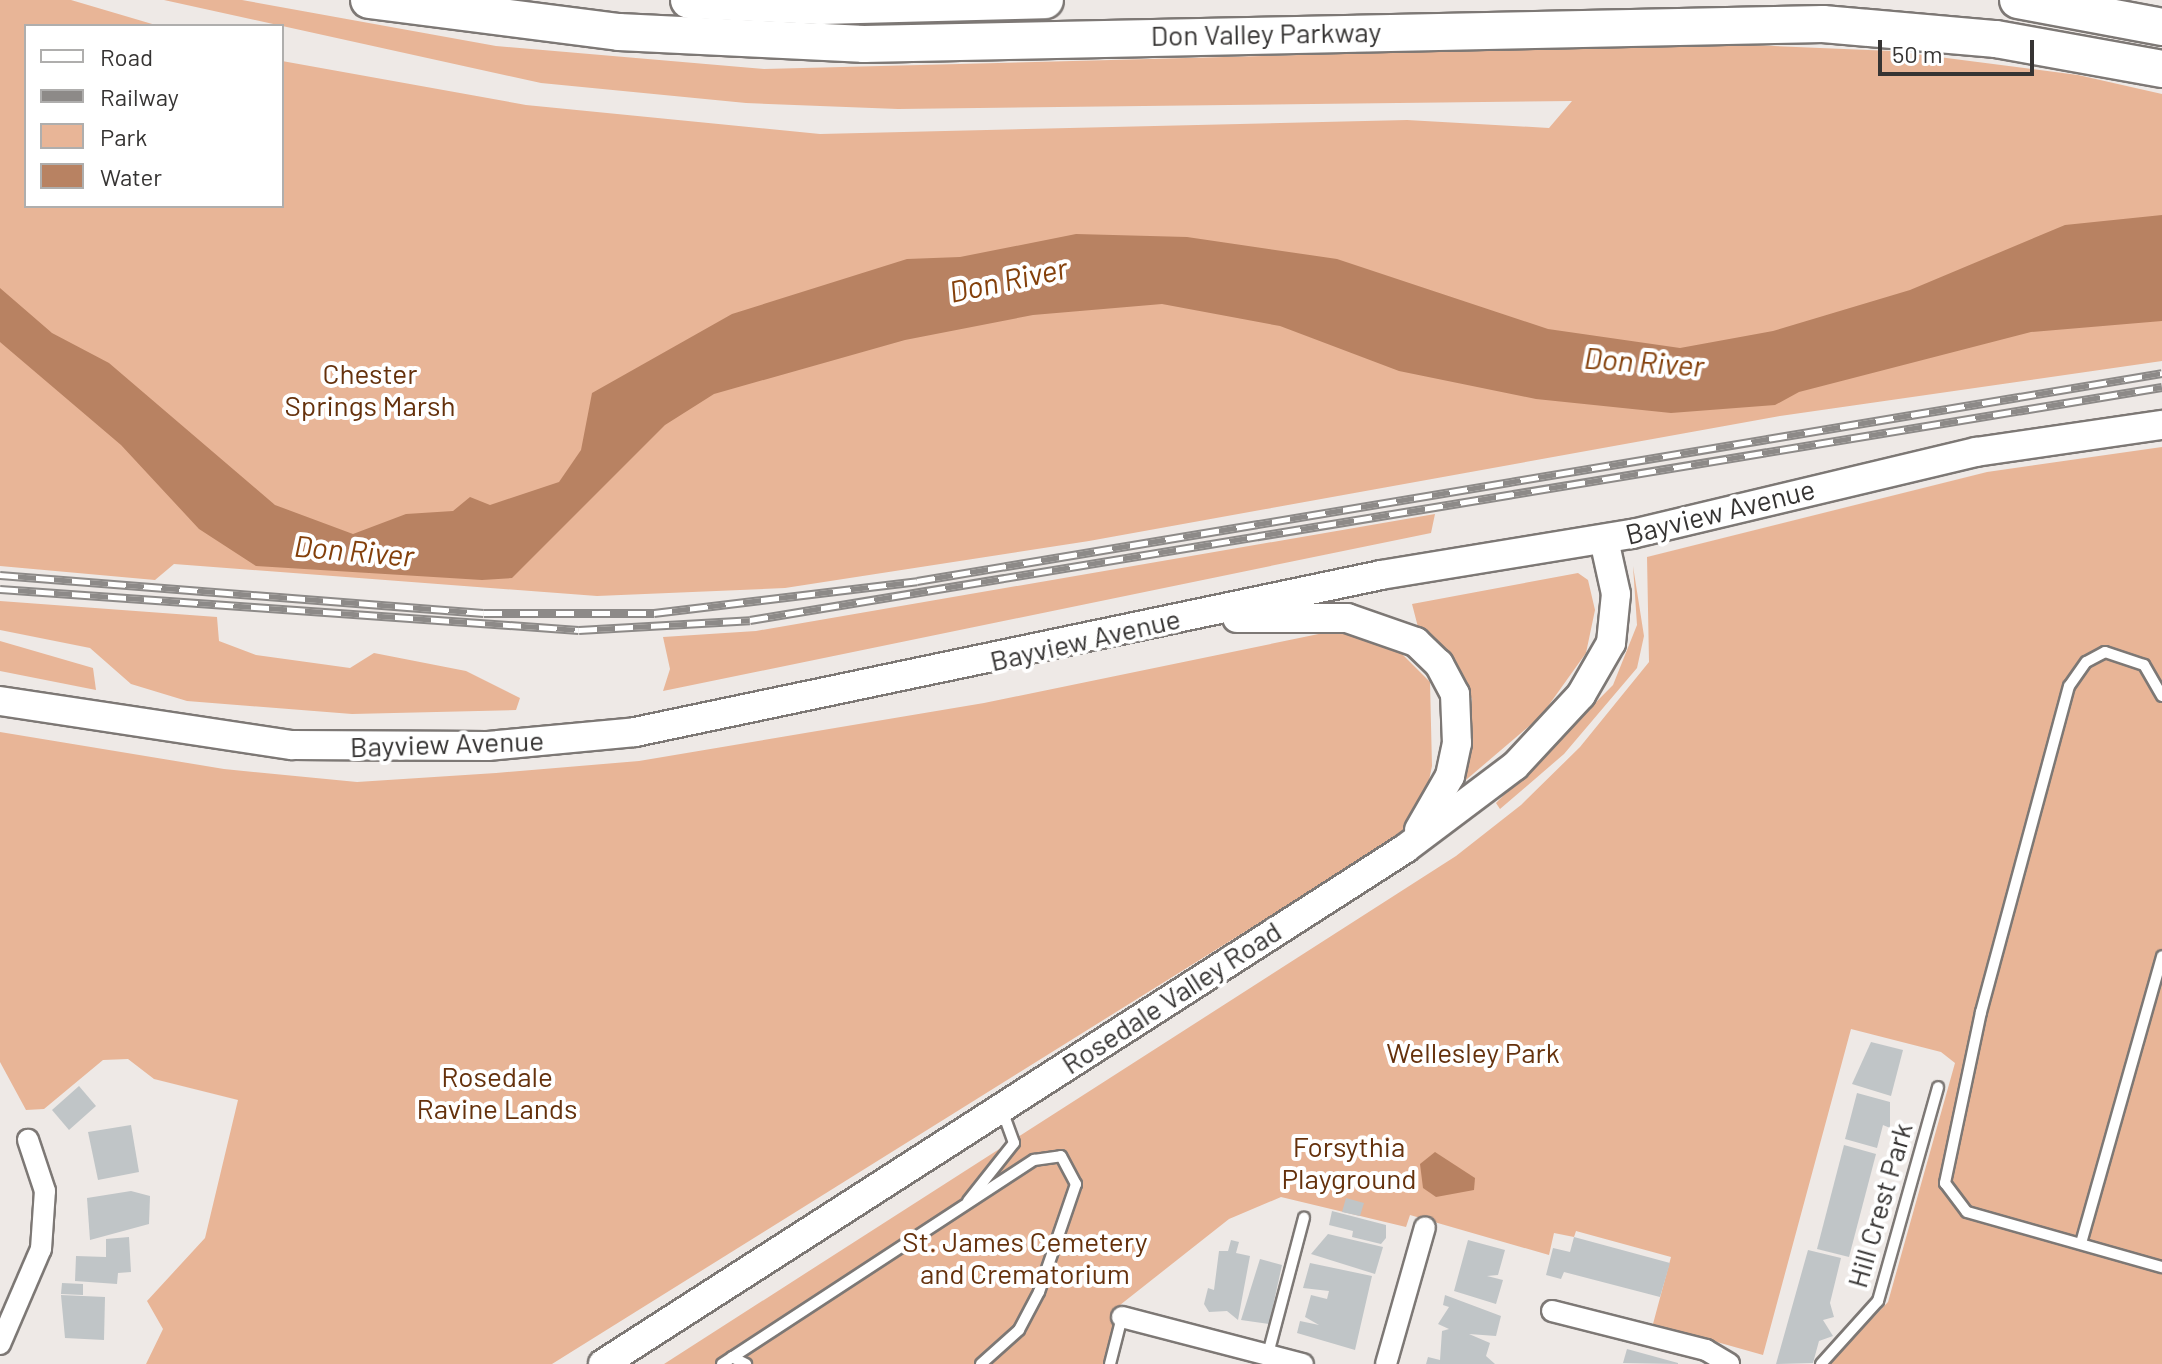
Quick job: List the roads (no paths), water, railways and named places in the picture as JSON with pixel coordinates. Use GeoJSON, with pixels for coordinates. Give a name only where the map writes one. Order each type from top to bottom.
{"type":"FeatureCollection","features":[{"type":"Feature","properties":{"kind":"highway","name":"Don Valley Parkway"},"geometry":{"type":"LineString","coordinates":[[369,0],[538,25],[864,44],[1823,24],[1996,39],[2162,69]]}},
{"type":"Feature","properties":{"kind":"highway"},"geometry":{"type":"LineString","coordinates":[[689,0],[1045,0]]}},
{"type":"Feature","properties":{"kind":"highway"},"geometry":{"type":"LineString","coordinates":[[2018,0],[2162,27]]}},
{"type":"Feature","properties":{"kind":"main road","name":"Bayview Avenue"},"geometry":{"type":"LineString","coordinates":[[0,701],[292,745],[488,746],[769,709],[1441,563],[1604,540],[1976,452],[2162,425]]}},
{"type":"Feature","properties":{"kind":"main road","name":"Rosedale Valley Road"},"geometry":{"type":"LineString","coordinates":[[603,1364],[1406,848],[1540,743],[1601,667],[1616,618],[1604,540]]}},
{"type":"Feature","properties":{"kind":"main road"},"geometry":{"type":"LineString","coordinates":[[1180,618],[1347,618],[1416,642],[1439,664],[1455,694],[1457,743],[1450,776],[1406,848]]}},
{"type":"Feature","properties":{"kind":"street"},"geometry":{"type":"LineString","coordinates":[[0,1344],[41,1249],[45,1191],[28,1140]]}},
{"type":"Feature","properties":{"kind":"street"},"geometry":{"type":"LineString","coordinates":[[1386,1364],[1425,1227]]}},
{"type":"Feature","properties":{"kind":"street"},"geometry":{"type":"LineString","coordinates":[[1552,1311],[1706,1350],[1729,1364]]}},
{"type":"Feature","properties":{"kind":"street"},"geometry":{"type":"LineString","coordinates":[[1122,1317],[1303,1364]]}},
{"type":"Feature","properties":{"kind":"lane"},"geometry":{"type":"LineString","coordinates":[[2162,696],[2144,665],[2105,652],[2086,662],[2069,686],[1948,1157],[1945,1183],[1967,1212],[2162,1267]]}},
{"type":"Feature","properties":{"kind":"lane"},"geometry":{"type":"LineString","coordinates":[[2081,1243],[2162,956]]}},
{"type":"Feature","properties":{"kind":"lane","name":"Hill Crest Park"},"geometry":{"type":"LineString","coordinates":[[1821,1364],[1878,1301],[1938,1087]]}},
{"type":"Feature","properties":{"kind":"lane"},"geometry":{"type":"LineString","coordinates":[[965,1206],[1014,1143],[1001,1109]]}},
{"type":"Feature","properties":{"kind":"lane"},"geometry":{"type":"LineString","coordinates":[[727,1361],[1043,1155],[1061,1156],[1074,1172],[1072,1202],[1029,1313],[981,1364]]}},
{"type":"Feature","properties":{"kind":"lane"},"geometry":{"type":"LineString","coordinates":[[1268,1354],[1304,1218]]}},
{"type":"Feature","properties":{"kind":"lane"},"geometry":{"type":"LineString","coordinates":[[1110,1364],[1122,1317]]}},
{"type":"Feature","properties":{"kind":"lane"},"geometry":{"type":"LineString","coordinates":[[727,1361],[746,1364]]}},
{"type":"Feature","properties":{"kind":"water","name":"Don River"},"geometry":{"type":"Polygon","coordinates":[[[2162,215],[2162,321],[2031,332],[1799,392],[1775,405],[1671,413],[1536,399],[1399,371],[1280,326],[1162,304],[1033,315],[905,340],[714,394],[665,425],[512,578],[482,580],[256,566],[199,529],[121,445],[0,342],[0,288],[52,333],[109,363],[275,505],[353,534],[406,514],[453,511],[470,497],[490,505],[559,482],[581,450],[592,393],[732,314],[907,259],[960,257],[1076,234],[1187,237],[1337,259],[1548,329],[1680,348],[1773,331],[1910,290],[2065,225],[2162,215]]]}},
{"type":"Feature","properties":{"kind":"water"},"geometry":{"type":"Polygon","coordinates":[[[1435,1152],[1475,1178],[1474,1190],[1436,1197],[1423,1188],[1420,1164],[1435,1152]]]}},
{"type":"Feature","properties":{"kind":"railway"},"geometry":{"type":"LineString","coordinates":[[0,575],[484,613],[654,613],[917,581],[2162,373]]}},
{"type":"Feature","properties":{"kind":"railway"},"geometry":{"type":"LineString","coordinates":[[0,589],[579,630],[750,620],[2162,387]]}},
{"type":"Feature","properties":{"kind":"park label","name":"Chester Springs Marsh"},"geometry":{"type":"Point","coordinates":[370,389]}},
{"type":"Feature","properties":{"kind":"park label","name":"Wellesley Park"},"geometry":{"type":"Point","coordinates":[1473,1052]}},
{"type":"Feature","properties":{"kind":"park label","name":"Rosedale Ravine Lands"},"geometry":{"type":"Point","coordinates":[497,1092]}},
{"type":"Feature","properties":{"kind":"park label","name":"Forsythia Playground"},"geometry":{"type":"Point","coordinates":[1349,1162]}},
{"type":"Feature","properties":{"kind":"park label","name":"St. James Cemetery and Crematorium"},"geometry":{"type":"Point","coordinates":[1025,1257]}}]}
